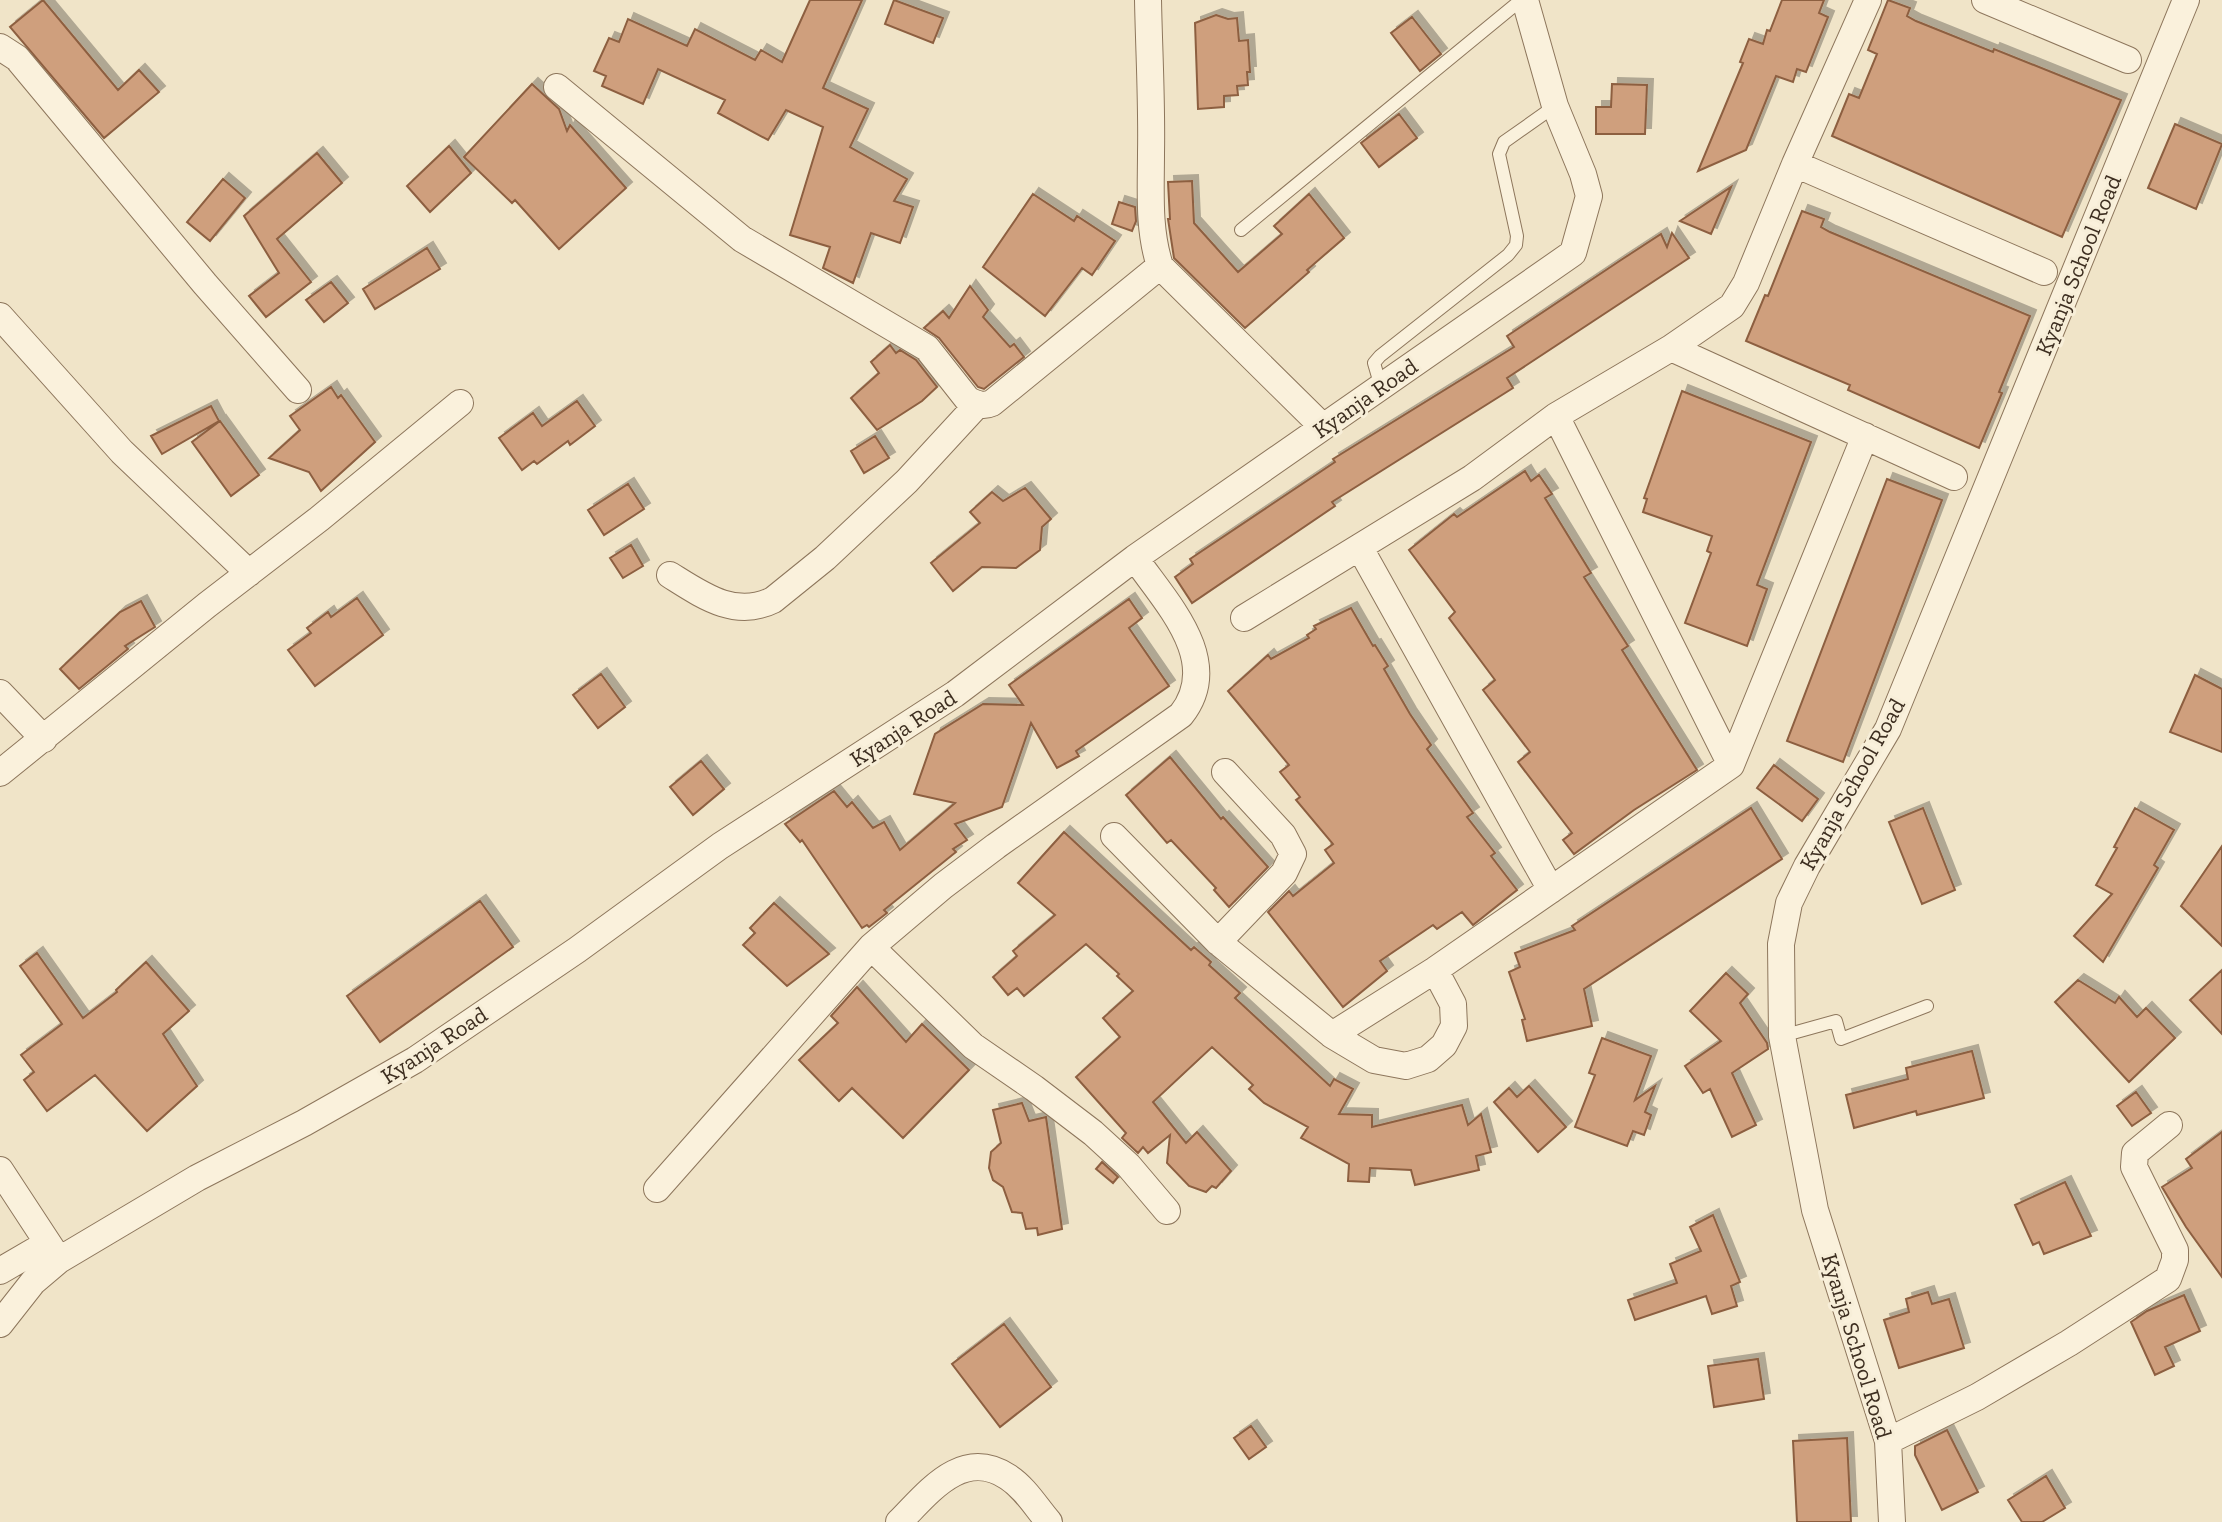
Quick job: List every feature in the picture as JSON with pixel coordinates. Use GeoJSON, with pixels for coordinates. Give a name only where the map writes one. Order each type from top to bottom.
{"type":"FeatureCollection","features":[{"type":"Feature","properties":{"kind":"street"},"geometry":{"type":"LineString","coordinates":[[1148,0],[1151,153],[1149,197],[1160,266],[1323,427]]}},
{"type":"Feature","properties":{"kind":"street","name":"Kyanja Road"},"geometry":{"type":"LineString","coordinates":[[0,1324],[54,1251],[304,1123],[415,1060],[577,950],[720,846],[955,694],[1135,558],[1573,253],[1589,196],[1583,174],[1555,106],[1523,0]]}},
{"type":"Feature","properties":{"kind":"street"},"geometry":{"type":"LineString","coordinates":[[1244,618],[1472,478],[1556,416],[1671,348],[1732,306],[1745,283],[1868,0]]}},
{"type":"Feature","properties":{"kind":"street"},"geometry":{"type":"LineString","coordinates":[[1985,0],[2128,60]]}},
{"type":"Feature","properties":{"kind":"street","name":"Kyanja School Road"},"geometry":{"type":"LineString","coordinates":[[1892,1522],[1888,1441],[1815,1210],[1782,1036],[1781,944],[1789,903],[1807,866],[1888,729],[2186,0]]}},
{"type":"Feature","properties":{"kind":"street"},"geometry":{"type":"LineString","coordinates":[[0,47],[17,58],[196,274],[298,390]]}},
{"type":"Feature","properties":{"kind":"street"},"geometry":{"type":"LineString","coordinates":[[557,88],[743,239],[927,348],[968,400],[977,405],[992,402],[1160,266]]}},
{"type":"Feature","properties":{"kind":"street"},"geometry":{"type":"LineString","coordinates":[[1795,164],[2044,272]]}},
{"type":"Feature","properties":{"kind":"street"},"geometry":{"type":"LineString","coordinates":[[0,316],[122,452],[249,573]]}},
{"type":"Feature","properties":{"kind":"street"},"geometry":{"type":"LineString","coordinates":[[1671,348],[1954,477]]}},
{"type":"Feature","properties":{"kind":"street"},"geometry":{"type":"LineString","coordinates":[[0,773],[460,403]]}},
{"type":"Feature","properties":{"kind":"street"},"geometry":{"type":"LineString","coordinates":[[670,575],[710,600],[730,607],[764,605],[825,558],[907,481],[977,405]]}},
{"type":"Feature","properties":{"kind":"street"},"geometry":{"type":"LineString","coordinates":[[1556,416],[1731,765]]}},
{"type":"Feature","properties":{"kind":"street"},"geometry":{"type":"LineString","coordinates":[[1332,1035],[1435,970],[1731,765],[1865,436]]}},
{"type":"Feature","properties":{"kind":"street"},"geometry":{"type":"LineString","coordinates":[[1360,548],[1551,890]]}},
{"type":"Feature","properties":{"kind":"street"},"geometry":{"type":"LineString","coordinates":[[657,1189],[871,947],[975,862],[1181,715],[1189,704],[1198,681],[1196,658],[1189,637],[1135,558]]}},
{"type":"Feature","properties":{"kind":"street"},"geometry":{"type":"LineString","coordinates":[[0,693],[44,739]]}},
{"type":"Feature","properties":{"kind":"street"},"geometry":{"type":"LineString","coordinates":[[1217,942],[1284,873],[1293,854],[1283,835],[1225,772]]}},
{"type":"Feature","properties":{"kind":"street"},"geometry":{"type":"LineString","coordinates":[[1114,836],[1217,942],[1332,1035],[1374,1059],[1406,1066],[1428,1059],[1444,1045],[1454,1026],[1452,1004],[1435,970]]}},
{"type":"Feature","properties":{"kind":"street"},"geometry":{"type":"LineString","coordinates":[[871,947],[974,1046],[1093,1133],[1128,1165],[1167,1211]]}},
{"type":"Feature","properties":{"kind":"street"},"geometry":{"type":"LineString","coordinates":[[1888,1441],[1978,1397],[2069,1343],[2168,1279],[2173,1270],[2175,1250],[2134,1167],[2134,1158],[2136,1153],[2169,1125]]}},
{"type":"Feature","properties":{"kind":"street"},"geometry":{"type":"LineString","coordinates":[[0,1170],[54,1251],[0,1271]]}},
{"type":"Feature","properties":{"kind":"street"},"geometry":{"type":"LineString","coordinates":[[899,1522],[941,1480],[964,1468],[989,1468],[1009,1478],[1049,1522]]}},
{"type":"Feature","properties":{"kind":"lane"},"geometry":{"type":"LineString","coordinates":[[1241,230],[1523,0]]}},
{"type":"Feature","properties":{"kind":"lane"},"geometry":{"type":"LineString","coordinates":[[1381,387],[1374,363],[1380,355],[1508,255],[1516,245],[1517,236],[1499,154],[1504,142],[1555,106]]}},
{"type":"Feature","properties":{"kind":"lane"},"geometry":{"type":"LineString","coordinates":[[1782,1036],[1836,1021],[1841,1039],[1927,1006]]}},
{"type":"Feature","properties":{"kind":"building"},"geometry":{"type":"Polygon","coordinates":[[[43,0],[118,90],[139,70],[159,92],[104,138],[10,27],[43,0]]]}},
{"type":"Feature","properties":{"kind":"building"},"geometry":{"type":"Polygon","coordinates":[[[810,0],[862,0],[823,88],[868,109],[850,147],[907,179],[894,201],[913,207],[900,243],[871,233],[853,283],[823,268],[830,247],[790,235],[823,127],[786,110],[768,140],[718,113],[725,100],[658,69],[643,104],[602,86],[606,76],[594,71],[609,38],[619,42],[628,19],[687,46],[695,29],[755,60],[761,50],[782,62],[810,0]]]}},
{"type":"Feature","properties":{"kind":"building"},"geometry":{"type":"Polygon","coordinates":[[[894,0],[943,18],[933,43],[885,24],[894,0]]]}},
{"type":"Feature","properties":{"kind":"building"},"geometry":{"type":"Polygon","coordinates":[[[1782,0],[1824,0],[1819,13],[1828,17],[1806,72],[1797,69],[1793,82],[1776,76],[1746,150],[1698,171],[1743,63],[1740,62],[1749,39],[1763,44],[1782,0]]]}},
{"type":"Feature","properties":{"kind":"building"},"geometry":{"type":"Polygon","coordinates":[[[1888,0],[1910,8],[1907,16],[1916,21],[2121,100],[2062,237],[1832,136],[1849,94],[1859,98],[1877,54],[1868,50],[1888,0]]]}},
{"type":"Feature","properties":{"kind":"building"},"geometry":{"type":"Polygon","coordinates":[[[1216,15],[1228,19],[1237,18],[1239,41],[1248,40],[1248,85],[1237,86],[1238,95],[1224,96],[1224,107],[1198,109],[1195,23],[1216,15]]]}},
{"type":"Feature","properties":{"kind":"building"},"geometry":{"type":"Polygon","coordinates":[[[1412,17],[1441,54],[1420,71],[1391,33],[1412,17]]]}},
{"type":"Feature","properties":{"kind":"building"},"geometry":{"type":"Polygon","coordinates":[[[532,84],[559,109],[567,131],[570,125],[626,188],[559,249],[515,200],[512,203],[464,157],[532,84]]]}},
{"type":"Feature","properties":{"kind":"building"},"geometry":{"type":"Polygon","coordinates":[[[1612,84],[1647,85],[1645,134],[1596,134],[1596,107],[1611,107],[1612,84]]]}},
{"type":"Feature","properties":{"kind":"building"},"geometry":{"type":"Polygon","coordinates":[[[1399,114],[1417,138],[1379,167],[1361,143],[1399,114]]]}},
{"type":"Feature","properties":{"kind":"building"},"geometry":{"type":"Polygon","coordinates":[[[2175,124],[2222,144],[2196,209],[2148,188],[2175,124]]]}},
{"type":"Feature","properties":{"kind":"building"},"geometry":{"type":"Polygon","coordinates":[[[449,146],[471,173],[430,212],[407,186],[449,146]]]}},
{"type":"Feature","properties":{"kind":"building"},"geometry":{"type":"Polygon","coordinates":[[[317,153],[342,183],[277,239],[311,282],[266,317],[249,296],[279,273],[244,216],[317,153]]]}},
{"type":"Feature","properties":{"kind":"building"},"geometry":{"type":"Polygon","coordinates":[[[223,179],[245,198],[210,241],[187,222],[223,179]]]}},
{"type":"Feature","properties":{"kind":"building"},"geometry":{"type":"Polygon","coordinates":[[[1192,181],[1194,223],[1238,272],[1282,234],[1274,226],[1309,194],[1344,238],[1245,328],[1174,258],[1168,219],[1168,182],[1192,181]]]}},
{"type":"Feature","properties":{"kind":"building"},"geometry":{"type":"Polygon","coordinates":[[[1731,187],[1711,234],[1680,221],[1731,187]]]}},
{"type":"Feature","properties":{"kind":"building"},"geometry":{"type":"Polygon","coordinates":[[[1033,194],[1074,221],[1077,216],[1115,241],[1092,275],[1082,268],[1045,316],[983,267],[1033,194]]]}},
{"type":"Feature","properties":{"kind":"building"},"geometry":{"type":"Polygon","coordinates":[[[1119,202],[1135,207],[1136,221],[1132,231],[1112,224],[1119,202]]]}},
{"type":"Feature","properties":{"kind":"building"},"geometry":{"type":"Polygon","coordinates":[[[1802,211],[1824,219],[1821,227],[1830,232],[2030,316],[1979,448],[1848,390],[1850,385],[1746,341],[1765,295],[1768,296],[1802,211]]]}},
{"type":"Feature","properties":{"kind":"building"},"geometry":{"type":"Polygon","coordinates":[[[1672,233],[1689,258],[1507,378],[1513,388],[1332,502],[1335,506],[1192,603],[1175,577],[1193,564],[1190,559],[1335,462],[1333,459],[1514,347],[1507,336],[1661,234],[1667,247],[1672,233]]]}},
{"type":"Feature","properties":{"kind":"building"},"geometry":{"type":"Polygon","coordinates":[[[427,248],[440,269],[375,309],[363,289],[427,248]]]}},
{"type":"Feature","properties":{"kind":"building"},"geometry":{"type":"Polygon","coordinates":[[[331,282],[348,303],[324,322],[306,300],[331,282]]]}},
{"type":"Feature","properties":{"kind":"building"},"geometry":{"type":"Polygon","coordinates":[[[970,286],[988,310],[983,317],[1010,347],[1014,344],[1024,357],[984,389],[978,387],[939,338],[924,328],[943,311],[949,318],[970,286]]]}},
{"type":"Feature","properties":{"kind":"building"},"geometry":{"type":"Polygon","coordinates":[[[890,345],[896,353],[900,350],[916,360],[937,387],[922,401],[877,430],[851,398],[879,373],[871,362],[890,345]]]}},
{"type":"Feature","properties":{"kind":"building"},"geometry":{"type":"Polygon","coordinates":[[[331,387],[338,398],[341,395],[375,442],[321,491],[309,472],[269,458],[300,430],[290,416],[331,387]]]}},
{"type":"Feature","properties":{"kind":"building"},"geometry":{"type":"Polygon","coordinates":[[[1682,391],[1811,442],[1757,585],[1767,589],[1747,646],[1685,623],[1711,553],[1707,551],[1712,536],[1643,512],[1647,499],[1644,498],[1682,391]]]}},
{"type":"Feature","properties":{"kind":"building"},"geometry":{"type":"Polygon","coordinates":[[[577,401],[595,426],[570,445],[568,441],[537,464],[534,461],[522,470],[499,438],[533,413],[542,426],[577,401]]]}},
{"type":"Feature","properties":{"kind":"building"},"geometry":{"type":"Polygon","coordinates":[[[211,406],[219,421],[162,454],[151,436],[211,406]]]}},
{"type":"Feature","properties":{"kind":"building"},"geometry":{"type":"Polygon","coordinates":[[[220,421],[259,475],[231,496],[192,442],[220,421]]]}},
{"type":"Feature","properties":{"kind":"building"},"geometry":{"type":"Polygon","coordinates":[[[875,436],[889,458],[864,473],[851,451],[875,436]]]}},
{"type":"Feature","properties":{"kind":"building"},"geometry":{"type":"Polygon","coordinates":[[[1525,471],[1531,481],[1539,475],[1552,494],[1545,498],[1591,573],[1584,577],[1628,646],[1622,650],[1697,770],[1634,810],[1574,854],[1563,840],[1572,833],[1518,762],[1530,752],[1483,690],[1495,680],[1449,618],[1455,612],[1409,550],[1454,514],[1457,517],[1525,471]]]}},
{"type":"Feature","properties":{"kind":"building"},"geometry":{"type":"Polygon","coordinates":[[[1887,479],[1942,500],[1843,762],[1787,741],[1887,479]]]}},
{"type":"Feature","properties":{"kind":"building"},"geometry":{"type":"Polygon","coordinates":[[[628,484],[644,509],[604,535],[588,510],[628,484]]]}},
{"type":"Feature","properties":{"kind":"building"},"geometry":{"type":"Polygon","coordinates":[[[1025,488],[1051,519],[1042,527],[1040,550],[1016,568],[982,567],[953,591],[931,563],[980,523],[970,512],[992,492],[1003,501],[1025,488]]]}},
{"type":"Feature","properties":{"kind":"building"},"geometry":{"type":"Polygon","coordinates":[[[631,545],[643,566],[623,578],[610,558],[631,545]]]}},
{"type":"Feature","properties":{"kind":"building"},"geometry":{"type":"Polygon","coordinates":[[[357,598],[383,635],[315,686],[288,650],[311,633],[307,628],[328,612],[331,617],[357,598]]]}},
{"type":"Feature","properties":{"kind":"building"},"geometry":{"type":"Polygon","coordinates":[[[1129,599],[1142,618],[1129,628],[1169,686],[1076,751],[1079,756],[1057,768],[1031,723],[1002,807],[955,824],[967,840],[953,849],[956,852],[884,910],[887,913],[869,927],[867,925],[862,928],[802,840],[800,842],[785,824],[834,791],[847,807],[852,802],[873,828],[884,822],[900,850],[955,803],[914,794],[935,734],[983,704],[1023,705],[1009,685],[1129,599]]]}},
{"type":"Feature","properties":{"kind":"building"},"geometry":{"type":"Polygon","coordinates":[[[141,601],[155,627],[125,646],[128,649],[79,689],[60,669],[120,612],[141,601]]]}},
{"type":"Feature","properties":{"kind":"building"},"geometry":{"type":"Polygon","coordinates":[[[1351,608],[1388,666],[1384,669],[1431,745],[1427,749],[1473,813],[1467,817],[1495,853],[1491,856],[1517,890],[1473,925],[1462,912],[1437,929],[1433,925],[1380,961],[1387,971],[1343,1007],[1268,912],[1289,891],[1293,896],[1334,863],[1325,850],[1333,844],[1296,800],[1300,797],[1280,772],[1289,765],[1228,691],[1268,655],[1271,659],[1309,638],[1307,635],[1316,629],[1314,626],[1351,608]]]}},
{"type":"Feature","properties":{"kind":"building"},"geometry":{"type":"Polygon","coordinates":[[[601,674],[625,707],[598,728],[573,695],[601,674]]]}},
{"type":"Feature","properties":{"kind":"building"},"geometry":{"type":"Polygon","coordinates":[[[2195,675],[2222,689],[2222,752],[2170,732],[2195,675]]]}},
{"type":"Feature","properties":{"kind":"building"},"geometry":{"type":"Polygon","coordinates":[[[1170,757],[1221,819],[1223,817],[1268,867],[1229,907],[1214,890],[1216,888],[1171,840],[1167,843],[1126,795],[1170,757]]]}},
{"type":"Feature","properties":{"kind":"building"},"geometry":{"type":"Polygon","coordinates":[[[701,761],[724,789],[693,815],[670,787],[701,761]]]}},
{"type":"Feature","properties":{"kind":"building"},"geometry":{"type":"Polygon","coordinates":[[[1774,765],[1818,799],[1802,821],[1757,788],[1774,765]]]}},
{"type":"Feature","properties":{"kind":"building"},"geometry":{"type":"Polygon","coordinates":[[[1751,808],[1782,859],[1584,989],[1592,1026],[1527,1041],[1522,1020],[1525,1019],[1509,972],[1520,967],[1515,953],[1575,930],[1572,926],[1751,808]]]}},
{"type":"Feature","properties":{"kind":"building"},"geometry":{"type":"Polygon","coordinates":[[[1923,808],[1955,890],[1922,904],[1889,822],[1923,808]]]}},
{"type":"Feature","properties":{"kind":"building"},"geometry":{"type":"Polygon","coordinates":[[[2135,808],[2174,830],[2154,865],[2158,868],[2103,962],[2074,936],[2112,894],[2096,885],[2135,808]]]}},
{"type":"Feature","properties":{"kind":"building"},"geometry":{"type":"Polygon","coordinates":[[[1064,832],[1191,950],[1194,947],[1211,962],[1209,965],[1240,993],[1235,998],[1330,1086],[1334,1079],[1353,1089],[1339,1114],[1372,1115],[1372,1127],[1462,1105],[1468,1125],[1481,1114],[1491,1152],[1476,1156],[1479,1170],[1415,1185],[1411,1170],[1370,1168],[1369,1182],[1348,1181],[1349,1164],[1301,1138],[1308,1127],[1264,1103],[1249,1089],[1253,1085],[1212,1047],[1153,1102],[1186,1143],[1197,1132],[1231,1171],[1216,1188],[1212,1186],[1206,1192],[1189,1186],[1167,1163],[1170,1135],[1148,1153],[1143,1147],[1138,1153],[1122,1138],[1126,1133],[1076,1077],[1120,1037],[1103,1018],[1133,991],[1117,976],[1119,974],[1086,944],[1024,996],[1017,988],[1008,995],[993,977],[1017,956],[1013,951],[1055,915],[1018,883],[1064,832]]]}},
{"type":"Feature","properties":{"kind":"building"},"geometry":{"type":"Polygon","coordinates":[[[2222,846],[2222,946],[2181,906],[2222,846]]]}},
{"type":"Feature","properties":{"kind":"building"},"geometry":{"type":"Polygon","coordinates":[[[480,901],[513,947],[380,1042],[347,996],[480,901]]]}},
{"type":"Feature","properties":{"kind":"building"},"geometry":{"type":"Polygon","coordinates":[[[774,903],[829,954],[787,986],[743,945],[755,933],[750,928],[774,903]]]}},
{"type":"Feature","properties":{"kind":"building"},"geometry":{"type":"Polygon","coordinates":[[[37,953],[83,1018],[117,992],[116,990],[146,962],[189,1011],[163,1034],[197,1086],[147,1131],[95,1075],[47,1111],[24,1080],[34,1072],[21,1055],[62,1024],[20,966],[37,953]]]}},
{"type":"Feature","properties":{"kind":"building"},"geometry":{"type":"Polygon","coordinates":[[[2222,970],[2222,1034],[2190,1000],[2222,970]]]}},
{"type":"Feature","properties":{"kind":"building"},"geometry":{"type":"Polygon","coordinates":[[[1726,973],[1748,994],[1740,1003],[1767,1043],[1768,1049],[1732,1073],[1756,1125],[1732,1137],[1710,1089],[1703,1093],[1685,1066],[1721,1041],[1690,1011],[1726,973]]]}},
{"type":"Feature","properties":{"kind":"building"},"geometry":{"type":"Polygon","coordinates":[[[2078,980],[2115,1003],[2119,997],[2137,1017],[2146,1008],[2175,1038],[2129,1082],[2055,1002],[2078,980]]]}},
{"type":"Feature","properties":{"kind":"building"},"geometry":{"type":"Polygon","coordinates":[[[857,987],[906,1042],[922,1024],[969,1070],[903,1138],[852,1088],[839,1101],[799,1060],[838,1023],[831,1016],[857,987]]]}},
{"type":"Feature","properties":{"kind":"building"},"geometry":{"type":"Polygon","coordinates":[[[1602,1038],[1651,1056],[1635,1100],[1655,1086],[1645,1112],[1651,1115],[1644,1135],[1633,1131],[1627,1146],[1575,1127],[1595,1075],[1589,1073],[1602,1038]]]}},
{"type":"Feature","properties":{"kind":"building"},"geometry":{"type":"Polygon","coordinates":[[[1972,1051],[1984,1098],[1917,1115],[1916,1111],[1854,1128],[1846,1095],[1908,1079],[1906,1068],[1972,1051]]]}},
{"type":"Feature","properties":{"kind":"building"},"geometry":{"type":"Polygon","coordinates":[[[1529,1086],[1566,1127],[1538,1152],[1494,1102],[1509,1088],[1517,1097],[1529,1086]]]}},
{"type":"Feature","properties":{"kind":"building"},"geometry":{"type":"Polygon","coordinates":[[[2136,1092],[2151,1113],[2132,1126],[2117,1106],[2136,1092]]]}},
{"type":"Feature","properties":{"kind":"building"},"geometry":{"type":"Polygon","coordinates":[[[1022,1103],[1029,1121],[1046,1117],[1062,1229],[1038,1235],[1037,1228],[1026,1229],[1022,1213],[1012,1212],[1003,1187],[993,1180],[989,1168],[991,1152],[1001,1143],[993,1110],[1022,1103]]]}},
{"type":"Feature","properties":{"kind":"building"},"geometry":{"type":"Polygon","coordinates":[[[2222,1132],[2222,1277],[2186,1227],[2162,1187],[2192,1168],[2186,1159],[2222,1132]]]}},
{"type":"Feature","properties":{"kind":"building"},"geometry":{"type":"Polygon","coordinates":[[[1102,1162],[1118,1177],[1113,1183],[1096,1169],[1102,1162]]]}},
{"type":"Feature","properties":{"kind":"building"},"geometry":{"type":"Polygon","coordinates":[[[2065,1182],[2091,1236],[2044,1254],[2039,1242],[2033,1245],[2015,1205],[2065,1182]]]}},
{"type":"Feature","properties":{"kind":"building"},"geometry":{"type":"Polygon","coordinates":[[[1713,1215],[1740,1282],[1731,1286],[1737,1306],[1712,1314],[1706,1296],[1635,1320],[1628,1300],[1677,1283],[1670,1264],[1701,1251],[1690,1227],[1713,1215]]]}},
{"type":"Feature","properties":{"kind":"building"},"geometry":{"type":"Polygon","coordinates":[[[1928,1292],[1932,1304],[1949,1299],[1964,1348],[1899,1368],[1884,1320],[1909,1312],[1906,1299],[1928,1292]]]}},
{"type":"Feature","properties":{"kind":"building"},"geometry":{"type":"Polygon","coordinates":[[[2184,1295],[2200,1331],[2165,1347],[2174,1366],[2155,1375],[2131,1322],[2147,1311],[2184,1295]]]}},
{"type":"Feature","properties":{"kind":"building"},"geometry":{"type":"Polygon","coordinates":[[[1004,1324],[1051,1387],[1000,1427],[952,1364],[1004,1324]]]}},
{"type":"Feature","properties":{"kind":"building"},"geometry":{"type":"Polygon","coordinates":[[[1758,1359],[1764,1399],[1714,1407],[1708,1366],[1758,1359]]]}},
{"type":"Feature","properties":{"kind":"building"},"geometry":{"type":"Polygon","coordinates":[[[1251,1426],[1266,1447],[1249,1459],[1234,1438],[1251,1426]]]}},
{"type":"Feature","properties":{"kind":"building"},"geometry":{"type":"Polygon","coordinates":[[[1947,1430],[1978,1492],[1942,1510],[1915,1455],[1915,1446],[1947,1430]]]}},
{"type":"Feature","properties":{"kind":"building"},"geometry":{"type":"Polygon","coordinates":[[[1847,1438],[1851,1522],[1797,1522],[1793,1441],[1847,1438]]]}},
{"type":"Feature","properties":{"kind":"building"},"geometry":{"type":"Polygon","coordinates":[[[2046,1476],[2065,1508],[2042,1522],[2022,1522],[2008,1500],[2046,1476]]]}}]}
